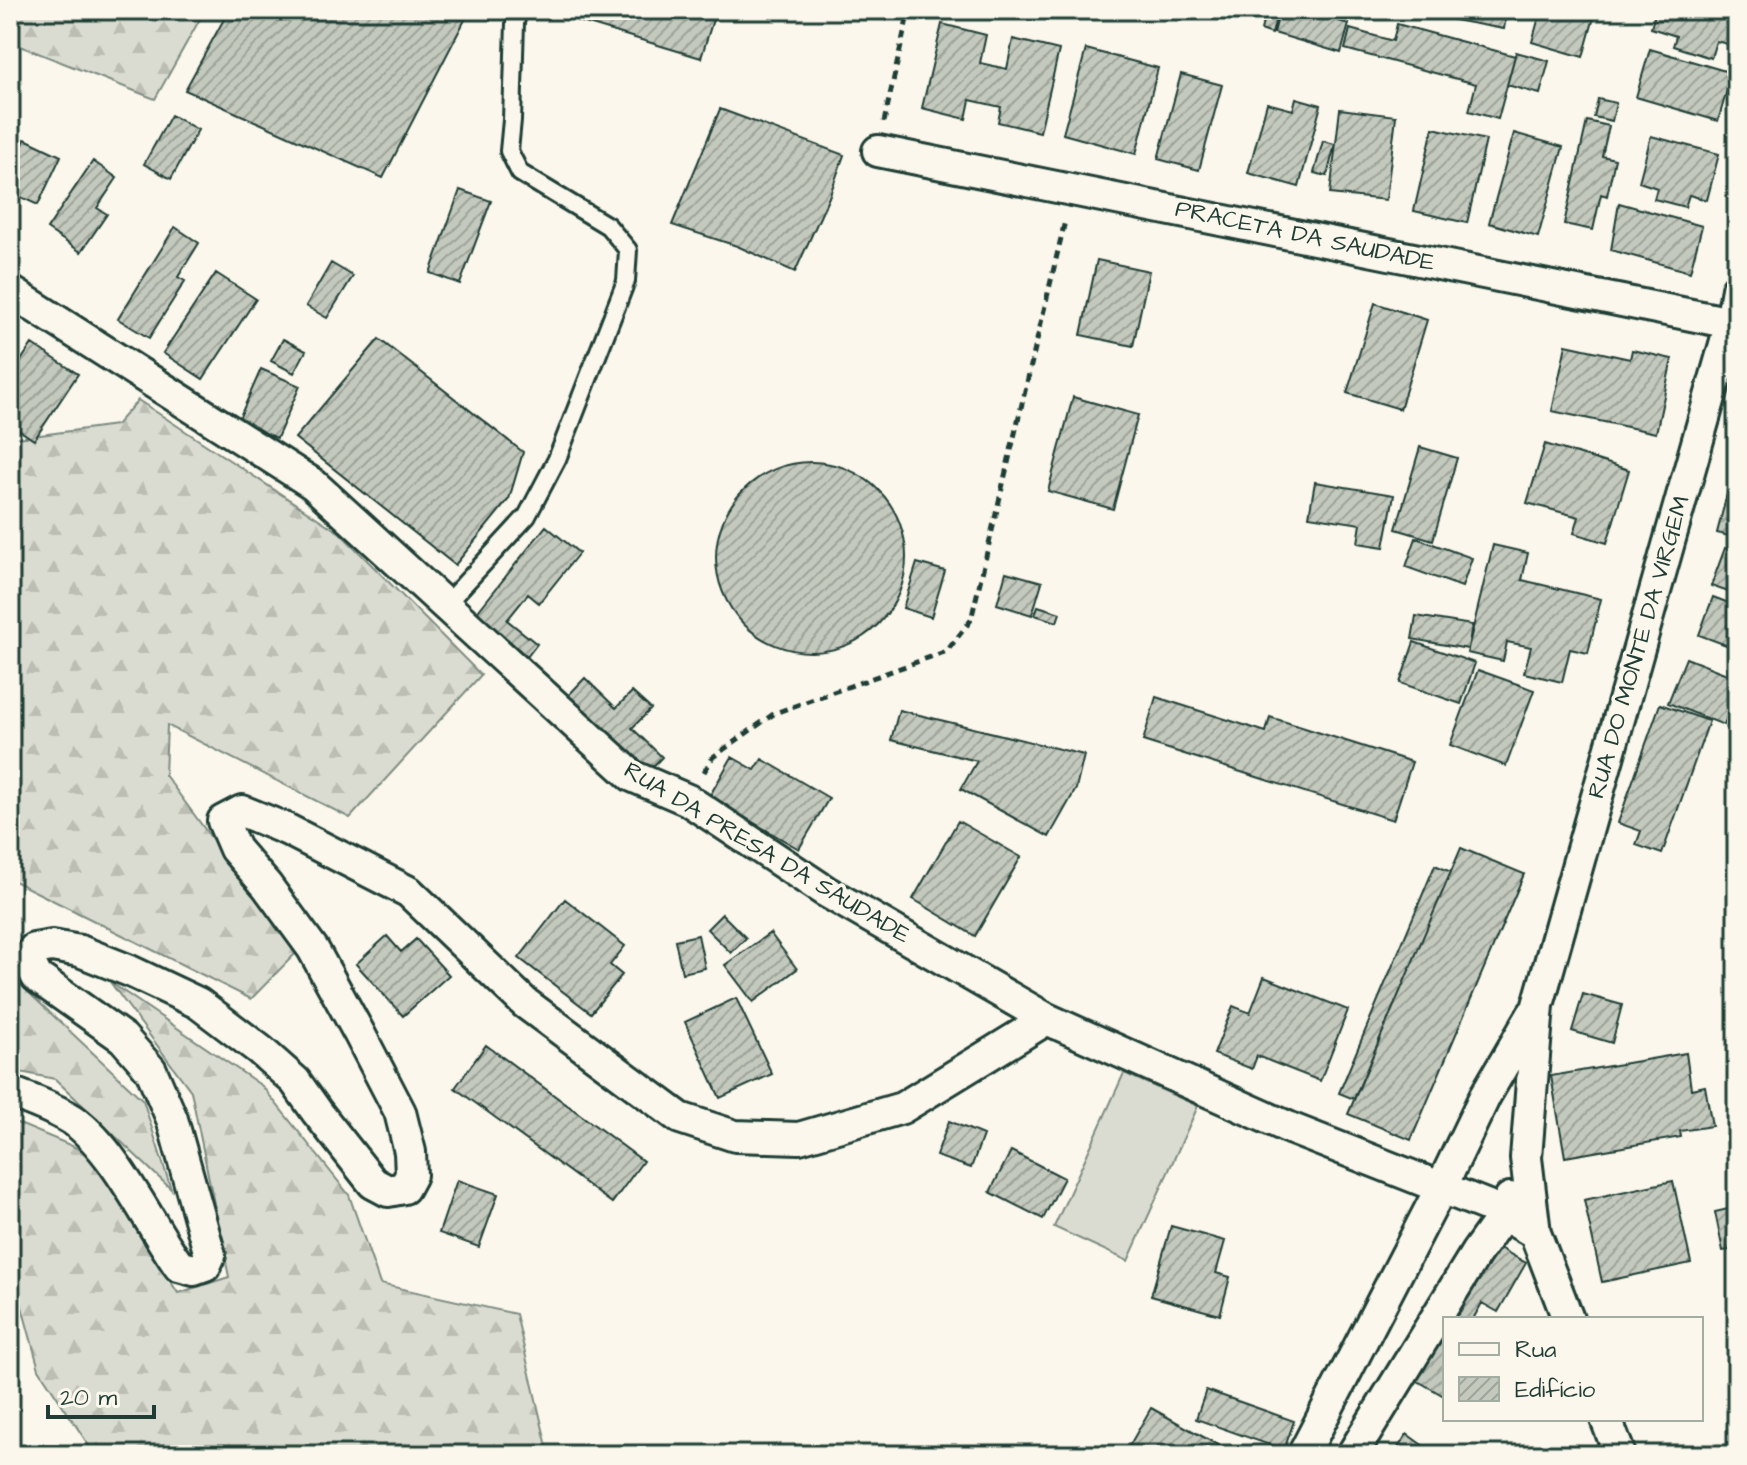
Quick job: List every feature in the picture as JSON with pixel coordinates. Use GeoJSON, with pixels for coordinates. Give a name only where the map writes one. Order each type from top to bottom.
{"type":"FeatureCollection","features":[{"type":"Feature","properties":{"kind":"street","name":"PRACETA DA SAUDADE"},"geometry":{"type":"LineString","coordinates":[[878,151],[1731,323]]}},
{"type":"Feature","properties":{"kind":"street","name":"RUA DO MONTE DA VIRGEM"},"geometry":{"type":"LineString","coordinates":[[1538,1005],[1731,323],[1737,289]]}},
{"type":"Feature","properties":{"kind":"street","name":"RUA DA PRESA DA SAUDADE"},"geometry":{"type":"LineString","coordinates":[[10,291],[313,484],[632,776],[688,800],[825,891],[1047,1019],[1292,1129],[1488,1206],[1535,1233]]}},
{"type":"Feature","properties":{"kind":"street"},"geometry":{"type":"LineString","coordinates":[[10,1092],[72,1120],[101,1146],[179,1266],[194,1270],[205,1266],[210,1255],[172,1119],[151,1070],[123,1038],[37,977],[28,959],[34,949],[52,946],[80,951],[198,1003],[295,1081],[373,1183],[388,1191],[404,1188],[411,1175],[410,1152],[400,1112],[313,949],[267,886],[235,849],[223,821],[242,811],[286,829],[409,892],[525,1003],[680,1118],[735,1136],[799,1138],[902,1108],[1047,1019]]}},
{"type":"Feature","properties":{"kind":"street"},"geometry":{"type":"LineString","coordinates":[[1538,1005],[1526,1158],[1535,1233],[1567,1317]]}},
{"type":"Feature","properties":{"kind":"street"},"geometry":{"type":"LineString","coordinates":[[1303,1455],[1485,1096],[1538,1005]]}},
{"type":"Feature","properties":{"kind":"street"},"geometry":{"type":"LineString","coordinates":[[1352,1455],[1476,1253],[1503,1215],[1526,1158]]}},
{"type":"Feature","properties":{"kind":"street"},"geometry":{"type":"LineString","coordinates":[[1607,1421],[1620,1455]]}},
{"type":"Feature","properties":{"kind":"lane"},"geometry":{"type":"LineString","coordinates":[[446,604],[527,516],[557,459],[626,281],[628,250],[608,226],[520,173],[509,151],[518,10]]}},
{"type":"Feature","properties":{"kind":"path"},"geometry":{"type":"LineString","coordinates":[[878,151],[909,10]]}},
{"type":"Feature","properties":{"kind":"path"},"geometry":{"type":"LineString","coordinates":[[688,800],[713,757],[775,713],[947,651],[971,620],[1072,189]]}},
{"type":"Feature","properties":{"kind":"green space"},"geometry":{"type":"Polygon","coordinates":[[[10,10],[205,10],[155,99],[10,42],[10,10]]]}},
{"type":"Feature","properties":{"kind":"green space"},"geometry":{"type":"Polygon","coordinates":[[[138,400],[340,533],[481,675],[350,818],[167,725],[165,775],[296,953],[251,999],[12,880],[10,887],[10,439],[116,425],[138,400]]]}},
{"type":"Feature","properties":{"kind":"green space"},"geometry":{"type":"Polygon","coordinates":[[[10,975],[143,1100],[171,1189],[55,1079],[10,1070],[10,975]]]}},
{"type":"Feature","properties":{"kind":"green space"},"geometry":{"type":"Polygon","coordinates":[[[110,982],[262,1086],[349,1195],[380,1284],[516,1314],[549,1455],[95,1455],[39,1369],[10,1263],[10,1120],[89,1153],[178,1293],[229,1277],[191,1091],[110,982]]]}},
{"type":"Feature","properties":{"kind":"green space"},"geometry":{"type":"Polygon","coordinates":[[[1124,1073],[1198,1106],[1128,1261],[1054,1227],[1124,1073]]]}},
{"type":"Feature","properties":{"kind":"building"},"geometry":{"type":"Polygon","coordinates":[[[229,10],[470,10],[383,178],[185,90],[229,10]]]}},
{"type":"Feature","properties":{"kind":"building"},"geometry":{"type":"Polygon","coordinates":[[[542,10],[716,10],[701,58],[542,10]]]}},
{"type":"Feature","properties":{"kind":"building"},"geometry":{"type":"Polygon","coordinates":[[[1266,10],[1278,10],[1272,34],[1261,30],[1266,10]]]}},
{"type":"Feature","properties":{"kind":"building"},"geometry":{"type":"Polygon","coordinates":[[[1280,10],[1300,10],[1349,24],[1341,53],[1274,33],[1280,10]]]}},
{"type":"Feature","properties":{"kind":"building"},"geometry":{"type":"Polygon","coordinates":[[[1455,10],[1507,10],[1504,29],[1454,20],[1455,10]]]}},
{"type":"Feature","properties":{"kind":"building"},"geometry":{"type":"Polygon","coordinates":[[[1541,10],[1596,10],[1583,57],[1532,42],[1541,10]]]}},
{"type":"Feature","properties":{"kind":"building"},"geometry":{"type":"Polygon","coordinates":[[[1656,10],[1737,10],[1737,26],[1731,45],[1716,41],[1711,58],[1673,46],[1676,36],[1651,28],[1656,10]]]}},
{"type":"Feature","properties":{"kind":"building"},"geometry":{"type":"Polygon","coordinates":[[[942,24],[986,35],[980,63],[1007,69],[1013,39],[1059,50],[1040,132],[998,122],[1001,107],[970,100],[966,119],[922,108],[942,24]]]}},
{"type":"Feature","properties":{"kind":"building"},"geometry":{"type":"Polygon","coordinates":[[[1397,24],[1515,56],[1498,119],[1469,111],[1476,84],[1345,49],[1350,29],[1393,41],[1397,24]]]}},
{"type":"Feature","properties":{"kind":"building"},"geometry":{"type":"Polygon","coordinates":[[[1086,49],[1158,68],[1136,154],[1063,134],[1086,49]]]}},
{"type":"Feature","properties":{"kind":"building"},"geometry":{"type":"Polygon","coordinates":[[[1650,49],[1732,73],[1718,121],[1636,97],[1650,49]]]}},
{"type":"Feature","properties":{"kind":"building"},"geometry":{"type":"Polygon","coordinates":[[[1516,52],[1549,61],[1540,94],[1507,85],[1516,52]]]}},
{"type":"Feature","properties":{"kind":"building"},"geometry":{"type":"Polygon","coordinates":[[[1181,74],[1222,85],[1199,170],[1158,159],[1181,74]]]}},
{"type":"Feature","properties":{"kind":"building"},"geometry":{"type":"Polygon","coordinates":[[[1296,98],[1321,105],[1299,187],[1248,173],[1267,103],[1293,110],[1296,98]]]}},
{"type":"Feature","properties":{"kind":"building"},"geometry":{"type":"Polygon","coordinates":[[[1598,99],[1616,103],[1612,121],[1594,117],[1598,99]]]}},
{"type":"Feature","properties":{"kind":"building"},"geometry":{"type":"Polygon","coordinates":[[[720,109],[844,155],[795,272],[737,246],[672,225],[720,109]]]}},
{"type":"Feature","properties":{"kind":"building"},"geometry":{"type":"Polygon","coordinates":[[[1340,109],[1396,116],[1386,200],[1330,194],[1340,109]]]}},
{"type":"Feature","properties":{"kind":"building"},"geometry":{"type":"Polygon","coordinates":[[[171,115],[198,130],[171,179],[144,164],[171,115]]]}},
{"type":"Feature","properties":{"kind":"building"},"geometry":{"type":"Polygon","coordinates":[[[1587,121],[1609,126],[1602,156],[1615,159],[1607,196],[1601,194],[1593,230],[1564,224],[1587,121]]]}},
{"type":"Feature","properties":{"kind":"building"},"geometry":{"type":"Polygon","coordinates":[[[1433,128],[1486,140],[1467,223],[1414,211],[1433,128]]]}},
{"type":"Feature","properties":{"kind":"building"},"geometry":{"type":"Polygon","coordinates":[[[1514,133],[1563,147],[1538,237],[1489,223],[1514,133]]]}},
{"type":"Feature","properties":{"kind":"building"},"geometry":{"type":"Polygon","coordinates":[[[1651,136],[1719,154],[1707,200],[1689,195],[1685,207],[1654,199],[1657,188],[1639,182],[1651,136]]]}},
{"type":"Feature","properties":{"kind":"building"},"geometry":{"type":"Polygon","coordinates":[[[25,139],[61,156],[38,205],[10,192],[10,171],[25,139]]]}},
{"type":"Feature","properties":{"kind":"building"},"geometry":{"type":"Polygon","coordinates":[[[1323,141],[1335,144],[1327,176],[1314,173],[1323,141]]]}},
{"type":"Feature","properties":{"kind":"building"},"geometry":{"type":"Polygon","coordinates":[[[93,161],[117,178],[97,208],[107,214],[81,252],[47,229],[93,161]]]}},
{"type":"Feature","properties":{"kind":"building"},"geometry":{"type":"Polygon","coordinates":[[[460,190],[491,201],[460,284],[430,273],[460,190]]]}},
{"type":"Feature","properties":{"kind":"building"},"geometry":{"type":"Polygon","coordinates":[[[1619,203],[1702,226],[1690,272],[1611,250],[1619,203]]]}},
{"type":"Feature","properties":{"kind":"building"},"geometry":{"type":"Polygon","coordinates":[[[175,227],[199,243],[178,277],[185,281],[149,338],[118,319],[175,227]]]}},
{"type":"Feature","properties":{"kind":"building"},"geometry":{"type":"Polygon","coordinates":[[[1097,260],[1149,271],[1133,346],[1081,335],[1097,260]]]}},
{"type":"Feature","properties":{"kind":"building"},"geometry":{"type":"Polygon","coordinates":[[[331,263],[353,276],[327,318],[306,306],[331,263]]]}},
{"type":"Feature","properties":{"kind":"building"},"geometry":{"type":"Polygon","coordinates":[[[216,273],[256,299],[203,379],[163,353],[216,273]]]}},
{"type":"Feature","properties":{"kind":"building"},"geometry":{"type":"Polygon","coordinates":[[[1375,303],[1427,320],[1400,409],[1347,393],[1375,303]]]}},
{"type":"Feature","properties":{"kind":"building"},"geometry":{"type":"Polygon","coordinates":[[[283,339],[306,351],[294,373],[271,361],[283,339]]]}},
{"type":"Feature","properties":{"kind":"building"},"geometry":{"type":"Polygon","coordinates":[[[379,339],[523,452],[509,499],[455,565],[295,438],[379,339]]]}},
{"type":"Feature","properties":{"kind":"building"},"geometry":{"type":"Polygon","coordinates":[[[32,344],[78,374],[34,440],[10,424],[10,377],[32,344]]]}},
{"type":"Feature","properties":{"kind":"building"},"geometry":{"type":"Polygon","coordinates":[[[1566,345],[1630,359],[1632,350],[1672,359],[1656,433],[1552,411],[1566,345]]]}},
{"type":"Feature","properties":{"kind":"building"},"geometry":{"type":"Polygon","coordinates":[[[261,369],[300,386],[277,438],[238,421],[261,369]]]}},
{"type":"Feature","properties":{"kind":"building"},"geometry":{"type":"Polygon","coordinates":[[[1073,397],[1138,415],[1113,509],[1048,491],[1073,397]]]}},
{"type":"Feature","properties":{"kind":"building"},"geometry":{"type":"Polygon","coordinates":[[[1545,444],[1629,470],[1607,543],[1574,533],[1579,517],[1527,503],[1545,444]]]}},
{"type":"Feature","properties":{"kind":"building"},"geometry":{"type":"Polygon","coordinates":[[[1420,447],[1457,458],[1433,540],[1396,529],[1420,447]]]}},
{"type":"Feature","properties":{"kind":"building"},"geometry":{"type":"Polygon","coordinates":[[[811,462],[830,463],[848,469],[878,490],[899,520],[905,538],[905,576],[899,594],[878,624],[848,645],[830,651],[811,652],[792,651],[774,645],[744,624],[723,594],[717,576],[716,557],[717,538],[723,520],[744,490],[774,469],[792,463],[811,462]]]}},
{"type":"Feature","properties":{"kind":"building"},"geometry":{"type":"Polygon","coordinates":[[[1315,482],[1394,495],[1384,547],[1358,543],[1361,524],[1309,516],[1315,482]]]}},
{"type":"Feature","properties":{"kind":"building"},"geometry":{"type":"Polygon","coordinates":[[[1728,490],[1737,492],[1737,538],[1717,533],[1728,490]]]}},
{"type":"Feature","properties":{"kind":"building"},"geometry":{"type":"Polygon","coordinates":[[[546,526],[579,553],[539,603],[528,594],[507,620],[537,644],[527,657],[475,615],[546,526]]]}},
{"type":"Feature","properties":{"kind":"building"},"geometry":{"type":"Polygon","coordinates":[[[1416,538],[1472,558],[1462,587],[1406,567],[1416,538]]]}},
{"type":"Feature","properties":{"kind":"building"},"geometry":{"type":"Polygon","coordinates":[[[1493,545],[1528,553],[1522,580],[1601,599],[1588,653],[1570,649],[1562,682],[1524,673],[1531,647],[1507,642],[1503,661],[1467,653],[1493,545]]]}},
{"type":"Feature","properties":{"kind":"building"},"geometry":{"type":"Polygon","coordinates":[[[1725,548],[1737,552],[1737,595],[1711,586],[1725,548]]]}},
{"type":"Feature","properties":{"kind":"building"},"geometry":{"type":"Polygon","coordinates":[[[917,563],[945,571],[931,617],[903,608],[917,563]]]}},
{"type":"Feature","properties":{"kind":"building"},"geometry":{"type":"Polygon","coordinates":[[[1006,572],[1042,582],[1032,615],[997,604],[1006,572]]]}},
{"type":"Feature","properties":{"kind":"building"},"geometry":{"type":"Polygon","coordinates":[[[1713,597],[1737,606],[1737,649],[1699,635],[1713,597]]]}},
{"type":"Feature","properties":{"kind":"building"},"geometry":{"type":"Polygon","coordinates":[[[1038,606],[1060,613],[1057,622],[1035,615],[1038,606]]]}},
{"type":"Feature","properties":{"kind":"building"},"geometry":{"type":"Polygon","coordinates":[[[1416,616],[1472,625],[1468,649],[1412,639],[1416,616]]]}},
{"type":"Feature","properties":{"kind":"building"},"geometry":{"type":"Polygon","coordinates":[[[1414,642],[1475,663],[1461,704],[1400,683],[1414,642]]]}},
{"type":"Feature","properties":{"kind":"building"},"geometry":{"type":"Polygon","coordinates":[[[1686,658],[1737,678],[1737,691],[1724,725],[1668,703],[1686,658]]]}},
{"type":"Feature","properties":{"kind":"building"},"geometry":{"type":"Polygon","coordinates":[[[1478,670],[1534,690],[1506,766],[1450,745],[1478,670]]]}},
{"type":"Feature","properties":{"kind":"building"},"geometry":{"type":"Polygon","coordinates":[[[585,678],[616,708],[632,692],[651,709],[632,728],[662,757],[643,777],[563,701],[585,678]]]}},
{"type":"Feature","properties":{"kind":"building"},"geometry":{"type":"Polygon","coordinates":[[[1156,697],[1266,732],[1270,717],[1412,762],[1393,820],[1143,741],[1156,697]]]}},
{"type":"Feature","properties":{"kind":"building"},"geometry":{"type":"Polygon","coordinates":[[[1660,704],[1709,721],[1662,854],[1636,845],[1641,831],[1618,823],[1660,704]]]}},
{"type":"Feature","properties":{"kind":"building"},"geometry":{"type":"Polygon","coordinates":[[[899,710],[1084,755],[1076,789],[1049,837],[961,789],[977,761],[891,740],[899,710]]]}},
{"type":"Feature","properties":{"kind":"building"},"geometry":{"type":"Polygon","coordinates":[[[732,757],[755,770],[762,759],[829,798],[799,849],[709,797],[732,757]]]}},
{"type":"Feature","properties":{"kind":"building"},"geometry":{"type":"Polygon","coordinates":[[[958,821],[1021,857],[975,936],[913,899],[958,821]]]}},
{"type":"Feature","properties":{"kind":"building"},"geometry":{"type":"Polygon","coordinates":[[[1461,848],[1524,874],[1411,1140],[1348,1114],[1461,848]]]}},
{"type":"Feature","properties":{"kind":"building"},"geometry":{"type":"Polygon","coordinates":[[[1435,865],[1451,872],[1354,1099],[1339,1093],[1435,865]]]}},
{"type":"Feature","properties":{"kind":"building"},"geometry":{"type":"Polygon","coordinates":[[[565,899],[625,946],[610,965],[622,975],[591,1013],[519,958],[565,899]]]}},
{"type":"Feature","properties":{"kind":"building"},"geometry":{"type":"Polygon","coordinates":[[[722,914],[746,938],[731,953],[707,929],[722,914]]]}},
{"type":"Feature","properties":{"kind":"building"},"geometry":{"type":"Polygon","coordinates":[[[770,933],[797,969],[753,1002],[725,965],[770,933]]]}},
{"type":"Feature","properties":{"kind":"building"},"geometry":{"type":"Polygon","coordinates":[[[698,935],[705,968],[682,973],[675,940],[698,935]]]}},
{"type":"Feature","properties":{"kind":"building"},"geometry":{"type":"Polygon","coordinates":[[[387,936],[401,952],[416,939],[449,975],[403,1016],[356,964],[387,936]]]}},
{"type":"Feature","properties":{"kind":"building"},"geometry":{"type":"Polygon","coordinates":[[[1264,977],[1348,1010],[1320,1081],[1257,1056],[1252,1069],[1214,1054],[1233,1006],[1250,1013],[1264,977]]]}},
{"type":"Feature","properties":{"kind":"building"},"geometry":{"type":"Polygon","coordinates":[[[1583,994],[1622,1005],[1612,1043],[1572,1031],[1583,994]]]}},
{"type":"Feature","properties":{"kind":"building"},"geometry":{"type":"Polygon","coordinates":[[[736,998],[772,1074],[720,1098],[685,1022],[736,998]]]}},
{"type":"Feature","properties":{"kind":"building"},"geometry":{"type":"Polygon","coordinates":[[[486,1045],[643,1161],[612,1203],[455,1088],[486,1045]]]}},
{"type":"Feature","properties":{"kind":"building"},"geometry":{"type":"Polygon","coordinates":[[[1686,1053],[1691,1089],[1705,1086],[1712,1126],[1680,1131],[1681,1137],[1565,1157],[1551,1076],[1686,1053]]]}},
{"type":"Feature","properties":{"kind":"building"},"geometry":{"type":"Polygon","coordinates":[[[949,1121],[983,1135],[971,1168],[936,1156],[949,1121]]]}},
{"type":"Feature","properties":{"kind":"building"},"geometry":{"type":"Polygon","coordinates":[[[1011,1151],[1064,1178],[1043,1219],[990,1192],[1011,1151]]]}},
{"type":"Feature","properties":{"kind":"building"},"geometry":{"type":"Polygon","coordinates":[[[457,1180],[498,1194],[479,1247],[439,1233],[457,1180]]]}},
{"type":"Feature","properties":{"kind":"building"},"geometry":{"type":"Polygon","coordinates":[[[1673,1181],[1691,1263],[1602,1282],[1584,1200],[1673,1181]]]}},
{"type":"Feature","properties":{"kind":"building"},"geometry":{"type":"Polygon","coordinates":[[[1737,1207],[1737,1249],[1723,1251],[1715,1212],[1737,1207]]]}},
{"type":"Feature","properties":{"kind":"building"},"geometry":{"type":"Polygon","coordinates":[[[1171,1226],[1225,1241],[1216,1273],[1230,1277],[1220,1315],[1151,1296],[1171,1226]]]}},
{"type":"Feature","properties":{"kind":"building"},"geometry":{"type":"Polygon","coordinates":[[[1492,1244],[1526,1263],[1498,1312],[1482,1303],[1474,1317],[1451,1317],[1492,1244]]]}},
{"type":"Feature","properties":{"kind":"building"},"geometry":{"type":"Polygon","coordinates":[[[1443,1333],[1443,1395],[1416,1380],[1443,1333]]]}},
{"type":"Feature","properties":{"kind":"building"},"geometry":{"type":"Polygon","coordinates":[[[1206,1390],[1294,1421],[1284,1450],[1196,1419],[1206,1390]]]}},
{"type":"Feature","properties":{"kind":"building"},"geometry":{"type":"Polygon","coordinates":[[[1151,1408],[1236,1455],[1124,1455],[1151,1408]]]}},
{"type":"Feature","properties":{"kind":"building"},"geometry":{"type":"Polygon","coordinates":[[[1407,1434],[1436,1455],[1393,1455],[1407,1434]]]}}]}
